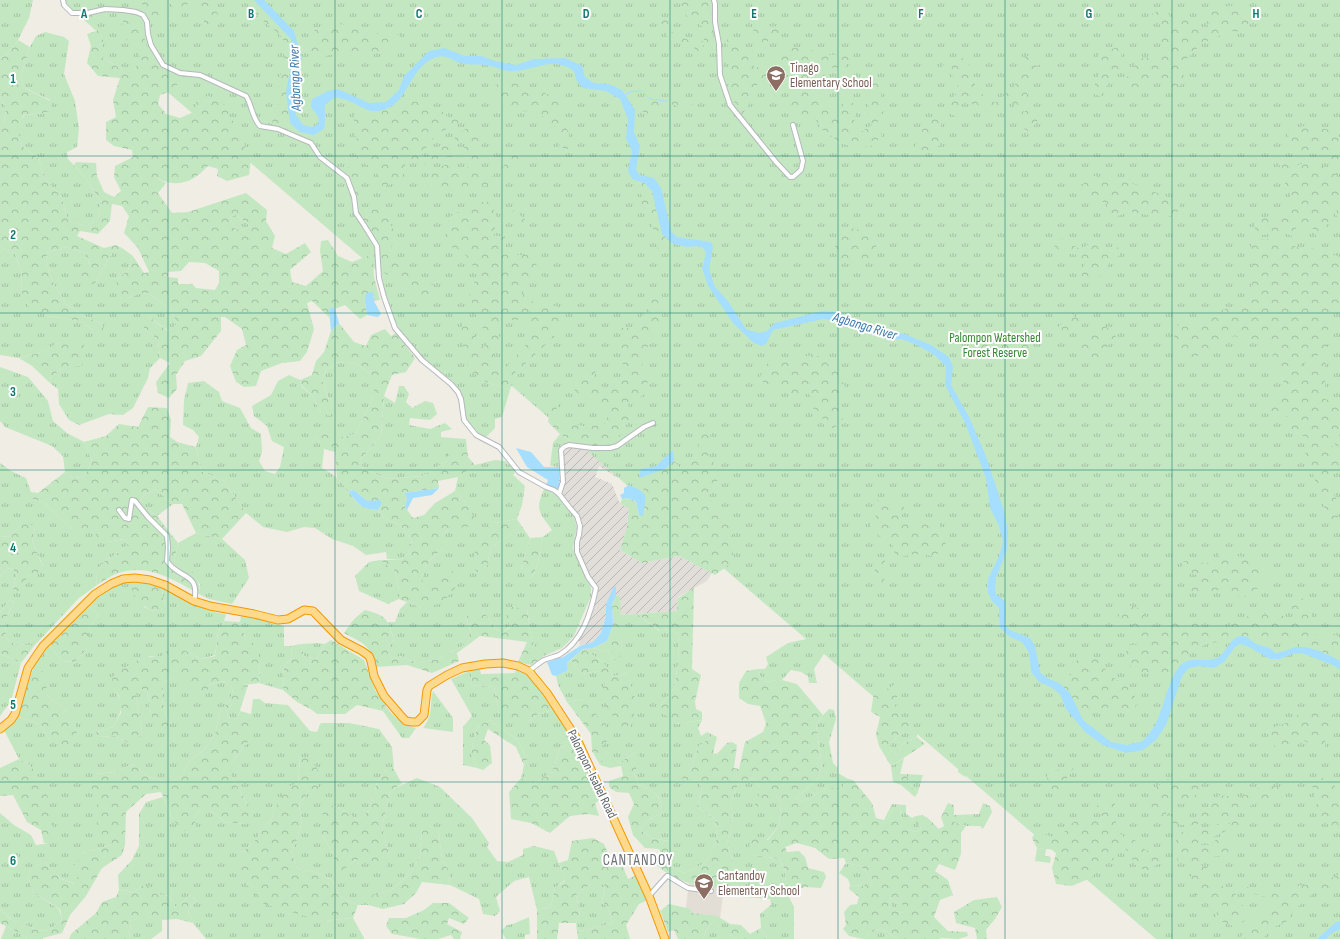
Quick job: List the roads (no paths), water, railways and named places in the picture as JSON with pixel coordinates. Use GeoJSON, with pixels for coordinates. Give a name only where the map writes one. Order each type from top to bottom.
{"type":"FeatureCollection","features":[{"type":"Feature","properties":{"kind":"highway"},"geometry":{"type":"LineString","coordinates":[[0,729],[11,720],[15,714],[28,668],[43,646],[96,594],[111,584],[123,579],[135,578],[150,580],[165,585],[194,601],[221,609],[254,614],[278,620],[288,619],[304,610],[313,611],[341,640],[369,656],[372,661],[374,676],[385,696],[406,721],[417,722],[421,720],[424,715],[427,690],[429,686],[462,668],[503,663],[518,666],[529,671]]}},
{"type":"Feature","properties":{"kind":"highway","name":"Palompon-Isabel Road"},"geometry":{"type":"LineString","coordinates":[[529,671],[547,693],[578,739],[649,896],[665,939]]}},
{"type":"Feature","properties":{"kind":"street"},"geometry":{"type":"LineString","coordinates":[[63,0],[64,5],[72,13],[88,13],[105,9],[136,12],[143,15],[147,22],[151,45],[163,65],[180,74],[200,75],[246,96],[250,101],[256,122],[260,126],[278,129],[311,143],[320,157],[347,178],[354,197],[356,212],[377,246],[378,267],[381,284],[395,328],[422,360],[451,384],[458,392],[461,399],[464,420],[476,436],[498,447],[526,477],[554,490],[577,516],[580,526],[577,552],[588,576],[596,588],[584,625],[577,638],[557,656],[544,660],[529,671]]}},
{"type":"Feature","properties":{"kind":"street"},"geometry":{"type":"LineString","coordinates":[[714,0],[716,4],[715,22],[719,44],[720,75],[730,105],[790,177],[793,177],[801,170],[803,161],[793,125]]}},
{"type":"Feature","properties":{"kind":"street"},"geometry":{"type":"LineString","coordinates":[[559,494],[563,482],[561,450],[564,447],[570,445],[593,448],[610,448],[617,446],[644,427],[653,423]]}},
{"type":"Feature","properties":{"kind":"street"},"geometry":{"type":"LineString","coordinates":[[119,510],[125,518],[129,519],[131,502],[132,500],[135,501],[148,517],[165,533],[168,541],[167,561],[172,568],[190,577],[194,581],[196,592],[194,601]]}},
{"type":"Feature","properties":{"kind":"street"},"geometry":{"type":"LineString","coordinates":[[649,896],[667,876],[688,888],[711,891]]}},
{"type":"Feature","properties":{"kind":"water","name":"Agbanga River"},"geometry":{"type":"Polygon","coordinates":[[[254,0],[264,0],[294,31],[302,59],[299,66],[296,115],[303,125],[312,127],[318,124],[319,118],[311,107],[312,99],[328,91],[338,89],[369,103],[386,102],[399,90],[404,76],[429,51],[444,48],[465,56],[481,56],[495,61],[516,65],[534,59],[565,58],[582,66],[585,77],[594,83],[609,84],[622,90],[635,110],[634,132],[640,146],[636,170],[640,175],[654,178],[661,188],[671,231],[677,237],[711,242],[713,247],[710,273],[715,287],[728,301],[746,329],[758,333],[767,331],[775,323],[822,311],[838,312],[868,327],[888,333],[902,333],[931,345],[949,357],[953,367],[951,385],[969,417],[986,456],[1004,511],[1008,531],[1007,550],[996,578],[995,588],[996,594],[1005,601],[1005,625],[1010,630],[1030,638],[1035,646],[1040,672],[1047,678],[1059,683],[1070,693],[1083,720],[1111,742],[1127,745],[1143,741],[1156,724],[1169,685],[1179,667],[1187,661],[1217,658],[1237,637],[1247,637],[1253,642],[1271,649],[1275,653],[1297,647],[1314,649],[1340,661],[1340,670],[1335,666],[1302,653],[1292,654],[1280,659],[1270,659],[1247,646],[1240,644],[1235,647],[1224,662],[1214,668],[1199,666],[1189,668],[1182,676],[1166,725],[1156,740],[1143,750],[1126,753],[1103,745],[1085,732],[1066,709],[1060,694],[1051,687],[1039,682],[1031,672],[1029,653],[1022,642],[1010,637],[1000,628],[999,608],[992,601],[988,593],[988,579],[1000,554],[1003,542],[999,526],[990,508],[986,478],[965,423],[945,385],[946,367],[936,356],[917,345],[902,339],[887,339],[864,332],[846,323],[823,319],[773,330],[766,344],[762,346],[754,343],[733,323],[708,286],[702,268],[706,253],[703,248],[698,246],[687,247],[673,244],[662,234],[652,191],[644,183],[632,179],[628,171],[632,151],[626,139],[628,119],[620,99],[606,91],[583,88],[577,81],[574,71],[565,66],[551,64],[522,70],[508,71],[486,65],[463,64],[440,56],[427,62],[419,70],[394,105],[384,110],[372,111],[347,100],[335,97],[325,105],[324,129],[314,135],[300,132],[290,123],[286,92],[292,60],[291,39],[254,0]]]}},
{"type":"Feature","properties":{"kind":"water"},"geometry":{"type":"Polygon","coordinates":[[[373,292],[374,301],[381,314],[378,317],[367,315],[365,301],[366,293],[373,292]]]}},
{"type":"Feature","properties":{"kind":"water"},"geometry":{"type":"Polygon","coordinates":[[[332,307],[335,309],[339,323],[331,331],[329,309],[332,307]]]}},
{"type":"Feature","properties":{"kind":"water"},"geometry":{"type":"Polygon","coordinates":[[[516,448],[531,452],[544,467],[559,467],[559,486],[557,490],[546,485],[548,480],[527,467],[516,448]]]}},
{"type":"Feature","properties":{"kind":"water"},"geometry":{"type":"Polygon","coordinates":[[[673,450],[674,461],[665,469],[639,478],[641,469],[656,466],[673,450]]]}},
{"type":"Feature","properties":{"kind":"water"},"geometry":{"type":"Polygon","coordinates":[[[629,485],[643,493],[645,496],[643,516],[639,515],[636,501],[627,498],[622,499],[620,495],[624,493],[624,488],[629,485]]]}},
{"type":"Feature","properties":{"kind":"water"},"geometry":{"type":"Polygon","coordinates":[[[439,488],[432,495],[413,498],[407,510],[405,507],[407,498],[404,493],[439,488]]]}},
{"type":"Feature","properties":{"kind":"water"},"geometry":{"type":"Polygon","coordinates":[[[354,490],[367,501],[380,500],[382,503],[378,510],[360,505],[348,491],[354,490]]]}},
{"type":"Feature","properties":{"kind":"water"},"geometry":{"type":"Polygon","coordinates":[[[614,586],[616,587],[616,596],[612,603],[613,625],[607,641],[593,648],[583,649],[567,663],[567,671],[556,676],[552,675],[547,662],[563,657],[580,646],[593,642],[601,633],[606,616],[606,604],[614,586]]]}},
{"type":"Feature","properties":{"kind":"water"},"geometry":{"type":"Polygon","coordinates":[[[1340,921],[1340,929],[1332,933],[1326,939],[1317,939],[1335,923],[1340,921]]]}},
{"type":"Feature","properties":{"kind":"waterway"},"geometry":{"type":"LineString","coordinates":[[626,95],[629,92],[642,91],[650,99],[667,101]]}},
{"type":"Feature","properties":{"kind":"place","name":"Tinago Elementary School"},"geometry":{"type":"Point","coordinates":[776,92]}},
{"type":"Feature","properties":{"kind":"place","name":"Cantandoy Elementary School"},"geometry":{"type":"Point","coordinates":[704,900]}},
{"type":"Feature","properties":{"kind":"district","name":"CANTANDOY"},"geometry":{"type":"Point","coordinates":[638,860]}},
{"type":"Feature","properties":{"kind":"park label","name":"Palompon Watershed Forest Reserve"},"geometry":{"type":"Point","coordinates":[995,346]}}]}
